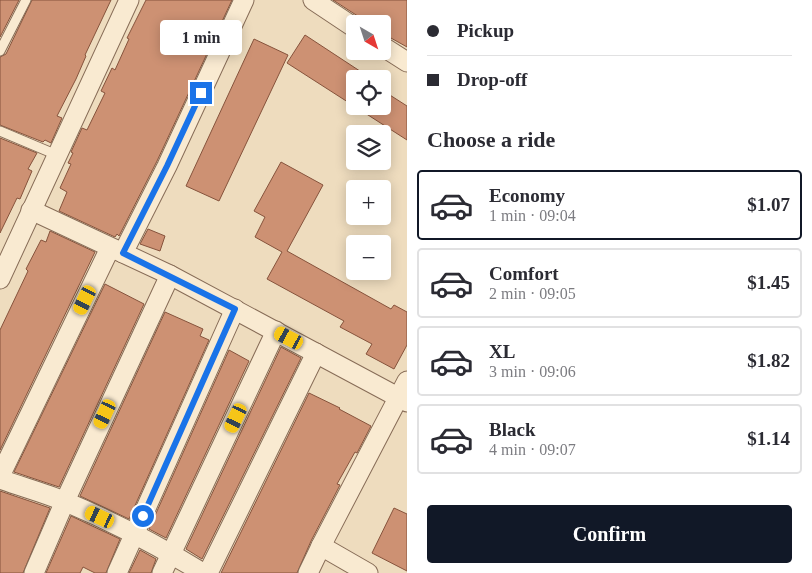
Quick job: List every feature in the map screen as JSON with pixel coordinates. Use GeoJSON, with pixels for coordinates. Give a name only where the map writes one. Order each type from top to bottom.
{"type":"FeatureCollection","features":[{"type":"Feature","properties":{"kind":"street"},"geometry":{"type":"LineString","coordinates":[[0,279],[129,0]]}},
{"type":"Feature","properties":{"kind":"street"},"geometry":{"type":"LineString","coordinates":[[204,573],[135,533],[64,501],[0,478],[116,250],[167,166],[244,0]]}},
{"type":"Feature","properties":{"kind":"street"},"geometry":{"type":"LineString","coordinates":[[313,0],[346,22]]}},
{"type":"Feature","properties":{"kind":"street"},"geometry":{"type":"LineString","coordinates":[[391,52],[407,62]]}},
{"type":"Feature","properties":{"kind":"street"},"geometry":{"type":"LineString","coordinates":[[31,210],[170,275],[403,400]]}},
{"type":"Feature","properties":{"kind":"street"},"geometry":{"type":"LineString","coordinates":[[34,573],[64,501],[170,275]]}},
{"type":"Feature","properties":{"kind":"street"},"geometry":{"type":"LineString","coordinates":[[117,573],[235,309]]}},
{"type":"Feature","properties":{"kind":"street"},"geometry":{"type":"LineString","coordinates":[[162,573],[276,331]]}},
{"type":"Feature","properties":{"kind":"street"},"geometry":{"type":"LineString","coordinates":[[208,573],[316,353]]}},
{"type":"Feature","properties":{"kind":"street"},"geometry":{"type":"LineString","coordinates":[[308,573],[321,546],[403,400],[407,380]]}},
{"type":"Feature","properties":{"kind":"street"},"geometry":{"type":"LineString","coordinates":[[321,546],[368,573]]}},
{"type":"Feature","properties":{"kind":"lane"},"geometry":{"type":"LineString","coordinates":[[0,51],[26,0]]}},
{"type":"Feature","properties":{"kind":"lane"},"geometry":{"type":"LineString","coordinates":[[0,132],[57,155]]}},
{"type":"Feature","properties":{"kind":"building"},"geometry":{"type":"Polygon","coordinates":[[[0,0],[19,0],[0,37],[0,0]]]}},
{"type":"Feature","properties":{"kind":"building"},"geometry":{"type":"Polygon","coordinates":[[[32,0],[111,0],[76,79],[57,116],[62,118],[51,143],[45,140],[43,142],[0,125],[0,57],[6,54],[32,0]]]}},
{"type":"Feature","properties":{"kind":"building"},"geometry":{"type":"Polygon","coordinates":[[[146,0],[232,0],[157,161],[119,236],[117,234],[115,237],[59,211],[67,192],[60,188],[71,164],[68,163],[73,153],[71,152],[82,128],[87,130],[105,93],[101,91],[112,68],[115,70],[129,39],[127,38],[146,0]]]}},
{"type":"Feature","properties":{"kind":"building"},"geometry":{"type":"Polygon","coordinates":[[[333,0],[407,0],[407,47],[391,38],[391,15],[356,15],[333,0]]]}},
{"type":"Feature","properties":{"kind":"building"},"geometry":{"type":"Polygon","coordinates":[[[305,35],[358,70],[346,70],[346,101],[287,63],[305,35]]]}},
{"type":"Feature","properties":{"kind":"building"},"geometry":{"type":"Polygon","coordinates":[[[254,39],[288,55],[219,201],[186,186],[254,39]]]}},
{"type":"Feature","properties":{"kind":"building"},"geometry":{"type":"Polygon","coordinates":[[[391,96],[407,106],[407,140],[391,130],[391,125],[384,125],[368,115],[391,115],[391,96]]]}},
{"type":"Feature","properties":{"kind":"building"},"geometry":{"type":"Polygon","coordinates":[[[0,138],[37,153],[28,169],[32,171],[20,199],[17,198],[0,233],[0,138]]]}},
{"type":"Feature","properties":{"kind":"building"},"geometry":{"type":"Polygon","coordinates":[[[281,162],[323,185],[287,251],[391,309],[394,305],[407,312],[407,345],[394,369],[366,354],[372,344],[340,327],[344,321],[267,279],[282,252],[255,237],[265,217],[254,211],[281,162]]]}},
{"type":"Feature","properties":{"kind":"building"},"geometry":{"type":"Polygon","coordinates":[[[148,229],[165,236],[160,251],[140,244],[148,229]]]}},
{"type":"Feature","properties":{"kind":"building"},"geometry":{"type":"Polygon","coordinates":[[[50,231],[95,252],[0,450],[0,330],[28,271],[26,269],[41,240],[46,242],[50,231]]]}},
{"type":"Feature","properties":{"kind":"building"},"geometry":{"type":"Polygon","coordinates":[[[105,284],[144,304],[59,487],[14,472],[105,284]]]}},
{"type":"Feature","properties":{"kind":"building"},"geometry":{"type":"Polygon","coordinates":[[[165,312],[203,329],[200,336],[209,340],[129,519],[80,496],[165,312]]]}},
{"type":"Feature","properties":{"kind":"building"},"geometry":{"type":"Polygon","coordinates":[[[281,347],[301,358],[202,559],[186,549],[281,347]]]}},
{"type":"Feature","properties":{"kind":"building"},"geometry":{"type":"Polygon","coordinates":[[[229,350],[249,361],[166,538],[149,529],[229,350]]]}},
{"type":"Feature","properties":{"kind":"building"},"geometry":{"type":"Polygon","coordinates":[[[309,393],[371,426],[357,453],[355,452],[337,484],[340,485],[297,573],[221,573],[309,393]]]}},
{"type":"Feature","properties":{"kind":"building"},"geometry":{"type":"Polygon","coordinates":[[[0,491],[50,508],[23,573],[0,573],[0,491]]]}},
{"type":"Feature","properties":{"kind":"building"},"geometry":{"type":"Polygon","coordinates":[[[394,508],[407,514],[407,571],[372,553],[394,508]]]}},
{"type":"Feature","properties":{"kind":"building"},"geometry":{"type":"Polygon","coordinates":[[[71,516],[120,539],[106,573],[95,573],[83,567],[80,573],[46,573],[71,516]]]}},
{"type":"Feature","properties":{"kind":"building"},"geometry":{"type":"Polygon","coordinates":[[[140,550],[156,559],[151,573],[129,573],[140,550]]]}},
{"type":"Feature","properties":{"kind":"route"},"geometry":{"type":"LineString","coordinates":[[143,516],[235,309],[123,253],[201,93]]}}]}
